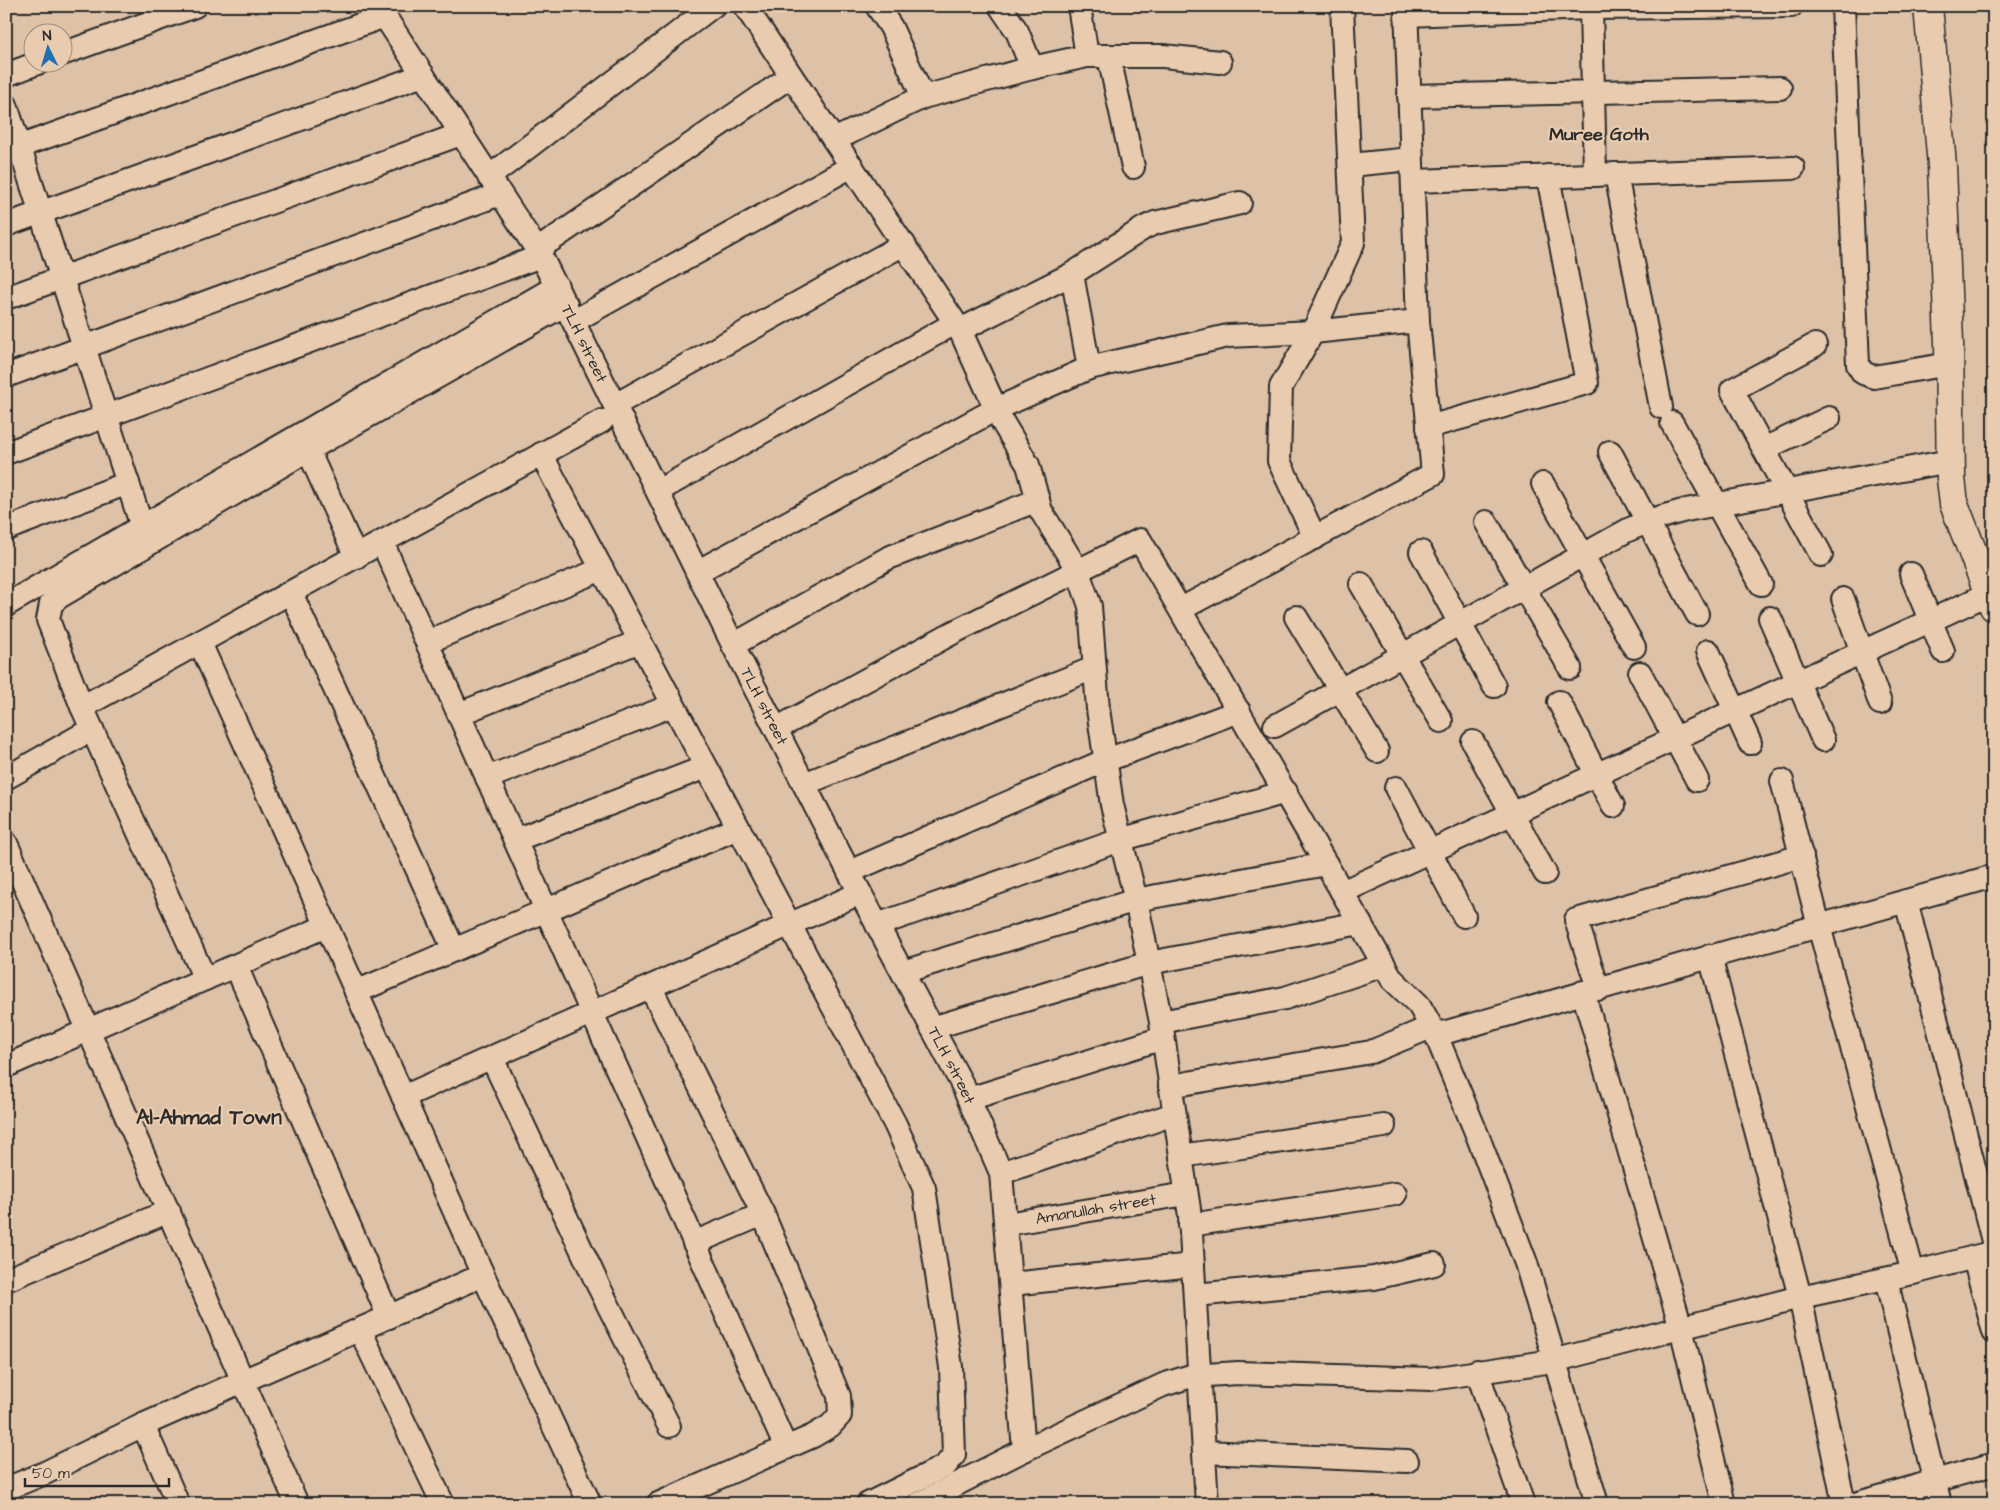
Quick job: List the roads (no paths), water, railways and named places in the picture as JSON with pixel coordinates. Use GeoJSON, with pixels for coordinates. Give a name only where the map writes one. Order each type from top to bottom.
{"type":"FeatureCollection","features":[{"type":"Feature","properties":{"kind":"street"},"geometry":{"type":"LineString","coordinates":[[72,50],[195,6]]}},
{"type":"Feature","properties":{"kind":"street"},"geometry":{"type":"LineString","coordinates":[[6,376],[84,349],[495,185],[713,6]]}},
{"type":"Feature","properties":{"kind":"street"},"geometry":{"type":"LineString","coordinates":[[745,6],[958,326],[996,409],[1028,465],[1041,511],[1077,570],[1090,606],[1094,668],[1104,762],[1120,840],[1136,900],[1162,1030],[1186,1194],[1193,1265],[1207,1504]]}},
{"type":"Feature","properties":{"kind":"street"},"geometry":{"type":"LineString","coordinates":[[877,6],[891,27],[923,97]]}},
{"type":"Feature","properties":{"kind":"street"},"geometry":{"type":"LineString","coordinates":[[1000,6],[1017,31],[1032,68]]}},
{"type":"Feature","properties":{"kind":"street"},"geometry":{"type":"LineString","coordinates":[[1079,6],[1087,56]]}},
{"type":"Feature","properties":{"kind":"street"},"geometry":{"type":"LineString","coordinates":[[1315,538],[1279,461],[1281,386],[1313,332],[1353,243],[1342,6]]}},
{"type":"Feature","properties":{"kind":"street"},"geometry":{"type":"LineString","coordinates":[[1181,609],[1433,474],[1418,322],[1406,10],[1790,6]]}},
{"type":"Feature","properties":{"kind":"street"},"geometry":{"type":"LineString","coordinates":[[1843,6],[1858,366],[1863,373],[1874,377],[1949,364]]}},
{"type":"Feature","properties":{"kind":"street"},"geometry":{"type":"LineString","coordinates":[[1342,892],[1930,620],[1991,600],[1954,504],[1950,461],[1949,364],[1942,166],[1928,6]]}},
{"type":"Feature","properties":{"kind":"street"},"geometry":{"type":"LineString","coordinates":[[1591,8],[1591,92],[1605,174],[1666,415],[1761,584]]}},
{"type":"Feature","properties":{"kind":"street"},"geometry":{"type":"LineString","coordinates":[[13,149],[381,11]]}},
{"type":"Feature","properties":{"kind":"street","name":"TLH street"},"geometry":{"type":"LineString","coordinates":[[381,11],[539,253],[566,304],[609,413],[658,491],[733,645],[849,872],[969,1099],[1002,1173],[1024,1450]]}},
{"type":"Feature","properties":{"kind":"street"},"geometry":{"type":"LineString","coordinates":[[834,140],[923,97],[1032,68],[1087,56],[1109,58],[1163,56],[1220,62]]}},
{"type":"Feature","properties":{"kind":"street"},"geometry":{"type":"LineString","coordinates":[[1109,58],[1133,167]]}},
{"type":"Feature","properties":{"kind":"street"},"geometry":{"type":"LineString","coordinates":[[6,75],[22,69]]}},
{"type":"Feature","properties":{"kind":"street"},"geometry":{"type":"LineString","coordinates":[[6,226],[423,75]]}},
{"type":"Feature","properties":{"kind":"street"},"geometry":{"type":"LineString","coordinates":[[6,453],[539,253],[791,76]]}},
{"type":"Feature","properties":{"kind":"street"},"geometry":{"type":"LineString","coordinates":[[1409,96],[1780,88]]}},
{"type":"Feature","properties":{"kind":"street"},"geometry":{"type":"LineString","coordinates":[[6,105],[13,149],[41,213],[142,526]]}},
{"type":"Feature","properties":{"kind":"street"},"geometry":{"type":"LineString","coordinates":[[6,298],[461,134]]}},
{"type":"Feature","properties":{"kind":"street"},"geometry":{"type":"LineString","coordinates":[[1350,165],[1411,159]]}},
{"type":"Feature","properties":{"kind":"street"},"geometry":{"type":"LineString","coordinates":[[6,605],[142,526],[566,304],[852,166]]}},
{"type":"Feature","properties":{"kind":"street"},"geometry":{"type":"LineString","coordinates":[[1413,181],[1793,168]]}},
{"type":"Feature","properties":{"kind":"street"},"geometry":{"type":"LineString","coordinates":[[1428,427],[1587,383],[1548,176]]}},
{"type":"Feature","properties":{"kind":"street"},"geometry":{"type":"LineString","coordinates":[[658,491],[958,326],[1072,274],[1149,226],[1240,203]]}},
{"type":"Feature","properties":{"kind":"street"},"geometry":{"type":"LineString","coordinates":[[82,707],[541,454],[904,244]]}},
{"type":"Feature","properties":{"kind":"street"},"geometry":{"type":"LineString","coordinates":[[1072,274],[1089,368]]}},
{"type":"Feature","properties":{"kind":"street"},"geometry":{"type":"LineString","coordinates":[[204,979],[82,707],[48,620],[51,604],[59,597],[308,450],[566,304]]}},
{"type":"Feature","properties":{"kind":"street"},"geometry":{"type":"LineString","coordinates":[[697,572],[996,409],[1089,368],[1228,336],[1313,332],[1418,322]]}},
{"type":"Feature","properties":{"kind":"street"},"geometry":{"type":"LineString","coordinates":[[1815,345],[1732,390],[1821,555]]}},
{"type":"Feature","properties":{"kind":"street"},"geometry":{"type":"LineString","coordinates":[[1764,449],[1829,418]]}},
{"type":"Feature","properties":{"kind":"street"},"geometry":{"type":"LineString","coordinates":[[308,450],[356,557]]}},
{"type":"Feature","properties":{"kind":"street"},"geometry":{"type":"LineString","coordinates":[[1610,452],[1697,614]]}},
{"type":"Feature","properties":{"kind":"street"},"geometry":{"type":"LineString","coordinates":[[541,454],[895,1124],[924,1188],[951,1367],[955,1448],[951,1460],[945,1466],[868,1504]]}},
{"type":"Feature","properties":{"kind":"street"},"geometry":{"type":"LineString","coordinates":[[1275,726],[1583,555],[1647,522],[1686,510],[1950,461]]}},
{"type":"Feature","properties":{"kind":"street"},"geometry":{"type":"LineString","coordinates":[[6,529],[128,483]]}},
{"type":"Feature","properties":{"kind":"street"},"geometry":{"type":"LineString","coordinates":[[1543,484],[1634,647]]}},
{"type":"Feature","properties":{"kind":"street"},"geometry":{"type":"LineString","coordinates":[[733,645],[888,558],[1038,500]]}},
{"type":"Feature","properties":{"kind":"street"},"geometry":{"type":"LineString","coordinates":[[1486,522],[1570,668]]}},
{"type":"Feature","properties":{"kind":"street"},"geometry":{"type":"LineString","coordinates":[[776,728],[954,632],[1140,540],[1392,979],[1419,1006],[1433,1031],[1478,1137],[1526,1264],[1597,1504]]}},
{"type":"Feature","properties":{"kind":"street"},"geometry":{"type":"LineString","coordinates":[[382,542],[786,1448]]}},
{"type":"Feature","properties":{"kind":"street"},"geometry":{"type":"LineString","coordinates":[[1421,552],[1494,686]]}},
{"type":"Feature","properties":{"kind":"street"},"geometry":{"type":"LineString","coordinates":[[426,642],[602,569]]}},
{"type":"Feature","properties":{"kind":"street"},"geometry":{"type":"LineString","coordinates":[[1911,574],[1943,651]]}},
{"type":"Feature","properties":{"kind":"street"},"geometry":{"type":"LineString","coordinates":[[1361,584],[1441,720]]}},
{"type":"Feature","properties":{"kind":"street"},"geometry":{"type":"LineString","coordinates":[[290,593],[454,950]]}},
{"type":"Feature","properties":{"kind":"street"},"geometry":{"type":"LineString","coordinates":[[1842,599],[1880,702]]}},
{"type":"Feature","properties":{"kind":"street"},"geometry":{"type":"LineString","coordinates":[[1296,617],[1377,751]]}},
{"type":"Feature","properties":{"kind":"street"},"geometry":{"type":"LineString","coordinates":[[1770,618],[1823,740]]}},
{"type":"Feature","properties":{"kind":"street"},"geometry":{"type":"LineString","coordinates":[[458,714],[640,641]]}},
{"type":"Feature","properties":{"kind":"street"},"geometry":{"type":"LineString","coordinates":[[200,643],[483,1275],[590,1504]]}},
{"type":"Feature","properties":{"kind":"street"},"geometry":{"type":"LineString","coordinates":[[1708,651],[1750,743]]}},
{"type":"Feature","properties":{"kind":"street"},"geometry":{"type":"LineString","coordinates":[[804,784],[1094,668]]}},
{"type":"Feature","properties":{"kind":"street"},"geometry":{"type":"LineString","coordinates":[[1640,673],[1697,780]]}},
{"type":"Feature","properties":{"kind":"street"},"geometry":{"type":"LineString","coordinates":[[1559,702],[1613,806]]}},
{"type":"Feature","properties":{"kind":"street"},"geometry":{"type":"LineString","coordinates":[[487,778],[673,704]]}},
{"type":"Feature","properties":{"kind":"street"},"geometry":{"type":"LineString","coordinates":[[849,872],[1104,762],[1239,711]]}},
{"type":"Feature","properties":{"kind":"street"},"geometry":{"type":"LineString","coordinates":[[6,778],[92,729]]}},
{"type":"Feature","properties":{"kind":"street"},"geometry":{"type":"LineString","coordinates":[[1474,742],[1545,873]]}},
{"type":"Feature","properties":{"kind":"street"},"geometry":{"type":"LineString","coordinates":[[515,840],[706,767]]}},
{"type":"Feature","properties":{"kind":"street"},"geometry":{"type":"LineString","coordinates":[[1782,781],[1819,926],[1913,1273]]}},
{"type":"Feature","properties":{"kind":"street"},"geometry":{"type":"LineString","coordinates":[[1396,788],[1464,916]]}},
{"type":"Feature","properties":{"kind":"street"},"geometry":{"type":"LineString","coordinates":[[877,925],[1120,840],[1286,792]]}},
{"type":"Feature","properties":{"kind":"street"},"geometry":{"type":"LineString","coordinates":[[356,992],[738,828]]}},
{"type":"Feature","properties":{"kind":"street"},"geometry":{"type":"LineString","coordinates":[[6,843],[90,1029],[297,1504]]}},
{"type":"Feature","properties":{"kind":"street"},"geometry":{"type":"LineString","coordinates":[[1724,1504],[1681,1328],[1590,990],[1576,920],[1802,856]]}},
{"type":"Feature","properties":{"kind":"street"},"geometry":{"type":"LineString","coordinates":[[902,972],[1136,900],[1326,864]]}},
{"type":"Feature","properties":{"kind":"street"},"geometry":{"type":"LineString","coordinates":[[1170,1086],[1371,1052],[1433,1031],[1590,990],[1994,876]]}},
{"type":"Feature","properties":{"kind":"street"},"geometry":{"type":"LineString","coordinates":[[403,1097],[790,926],[860,893]]}},
{"type":"Feature","properties":{"kind":"street"},"geometry":{"type":"LineString","coordinates":[[1906,901],[1994,1245]]}},
{"type":"Feature","properties":{"kind":"street"},"geometry":{"type":"LineString","coordinates":[[932,1028],[1149,963],[1360,923]]}},
{"type":"Feature","properties":{"kind":"street"},"geometry":{"type":"LineString","coordinates":[[6,1066],[326,926]]}},
{"type":"Feature","properties":{"kind":"street"},"geometry":{"type":"LineString","coordinates":[[1710,956],[1800,1297],[1844,1504]]}},
{"type":"Feature","properties":{"kind":"street"},"geometry":{"type":"LineString","coordinates":[[969,1099],[1162,1030],[1286,998],[1384,965]]}},
{"type":"Feature","properties":{"kind":"street"},"geometry":{"type":"LineString","coordinates":[[236,966],[389,1317]]}},
{"type":"Feature","properties":{"kind":"street"},"geometry":{"type":"LineString","coordinates":[[651,988],[763,1214],[839,1396],[840,1415],[830,1426],[786,1448],[658,1504]]}},
{"type":"Feature","properties":{"kind":"street"},"geometry":{"type":"LineString","coordinates":[[492,1058],[598,1284],[668,1426]]}},
{"type":"Feature","properties":{"kind":"street"},"geometry":{"type":"LineString","coordinates":[[1002,1173],[1174,1114]]}},
{"type":"Feature","properties":{"kind":"street"},"geometry":{"type":"LineString","coordinates":[[1181,1156],[1384,1126]]}},
{"type":"Feature","properties":{"kind":"street","name":"Amanullah street"},"geometry":{"type":"LineString","coordinates":[[1006,1224],[1186,1194]]}},
{"type":"Feature","properties":{"kind":"street"},"geometry":{"type":"LineString","coordinates":[[1190,1225],[1395,1194]]}},
{"type":"Feature","properties":{"kind":"street"},"geometry":{"type":"LineString","coordinates":[[6,1280],[169,1211]]}},
{"type":"Feature","properties":{"kind":"street"},"geometry":{"type":"LineString","coordinates":[[694,1243],[763,1214]]}},
{"type":"Feature","properties":{"kind":"street"},"geometry":{"type":"LineString","coordinates":[[918,1504],[1024,1450],[1163,1385],[1191,1376],[1238,1373],[1431,1379],[1553,1360],[1800,1297],[1913,1273],[1984,1255],[1994,1332]]}},
{"type":"Feature","properties":{"kind":"street"},"geometry":{"type":"LineString","coordinates":[[1195,1295],[1374,1278],[1434,1264]]}},
{"type":"Feature","properties":{"kind":"street"},"geometry":{"type":"LineString","coordinates":[[1011,1284],[1193,1265]]}},
{"type":"Feature","properties":{"kind":"street"},"geometry":{"type":"LineString","coordinates":[[6,1489],[46,1473],[143,1425],[483,1275]]}},
{"type":"Feature","properties":{"kind":"street"},"geometry":{"type":"LineString","coordinates":[[1886,1279],[1940,1504]]}},
{"type":"Feature","properties":{"kind":"street"},"geometry":{"type":"LineString","coordinates":[[360,1330],[443,1504]]}},
{"type":"Feature","properties":{"kind":"street"},"geometry":{"type":"LineString","coordinates":[[1477,1371],[1523,1504]]}},
{"type":"Feature","properties":{"kind":"street"},"geometry":{"type":"LineString","coordinates":[[143,1425],[178,1504]]}},
{"type":"Feature","properties":{"kind":"street"},"geometry":{"type":"LineString","coordinates":[[1204,1452],[1407,1461]]}},
{"type":"Feature","properties":{"kind":"street"},"geometry":{"type":"LineString","coordinates":[[1856,1504],[1994,1464]]}},
{"type":"Feature","properties":{"kind":"district","name":"Muree Goth"},"geometry":{"type":"Point","coordinates":[1599,134]}},
{"type":"Feature","properties":{"kind":"district","name":"Al-Ahmad Town"},"geometry":{"type":"Point","coordinates":[209,1117]}}]}
